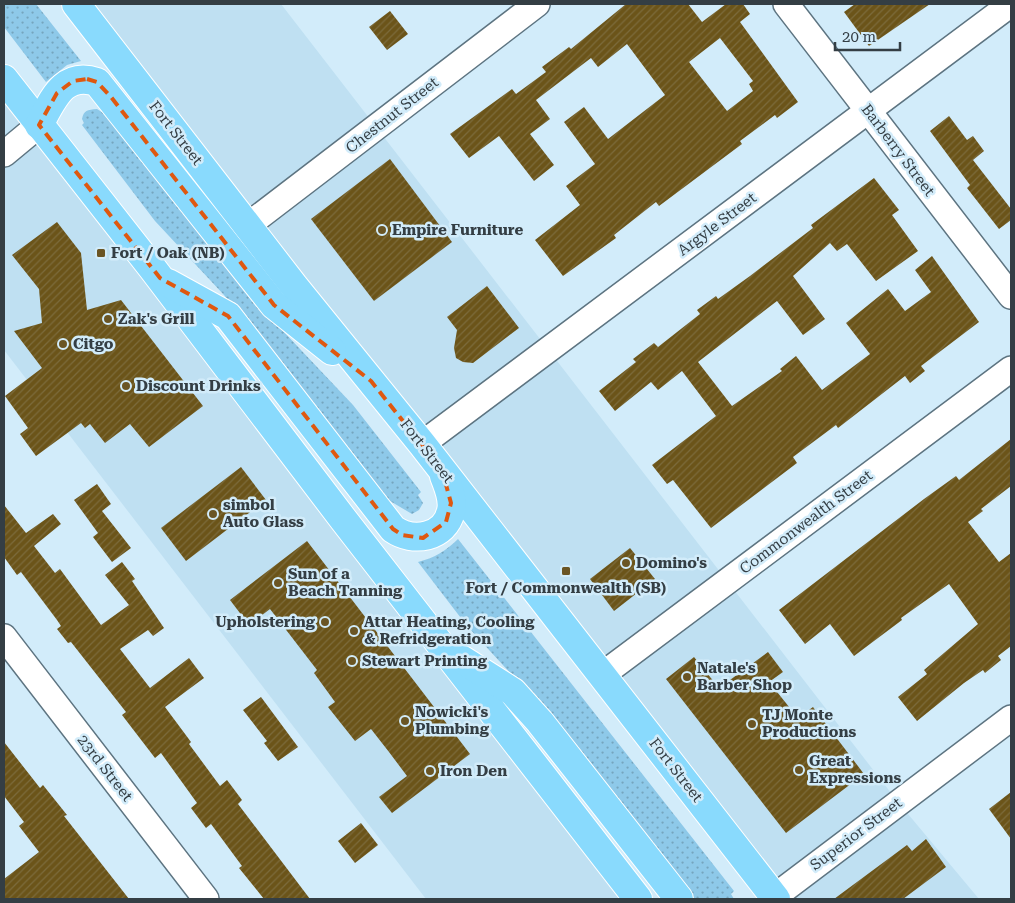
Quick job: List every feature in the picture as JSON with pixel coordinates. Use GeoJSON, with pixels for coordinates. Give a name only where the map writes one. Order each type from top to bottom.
{"type":"FeatureCollection","features":[{"type":"Feature","properties":{"kind":"main road","name":"Fort Street"},"geometry":{"type":"LineString","coordinates":[[76,4],[247,226],[422,444],[774,898]]}},
{"type":"Feature","properties":{"kind":"main road"},"geometry":{"type":"LineString","coordinates":[[4,79],[160,278],[638,899]]}},
{"type":"Feature","properties":{"kind":"main road"},"geometry":{"type":"LineString","coordinates":[[39,125],[56,93],[73,80],[87,79],[97,82],[274,305],[371,381]]}},
{"type":"Feature","properties":{"kind":"main road"},"geometry":{"type":"LineString","coordinates":[[160,278],[228,316],[376,508],[398,532],[412,538],[423,538],[432,534],[446,522],[451,512],[452,503],[442,470]]}},
{"type":"Feature","properties":{"kind":"main road"},"geometry":{"type":"LineString","coordinates":[[445,649],[514,692],[540,722],[679,899]]}},
{"type":"Feature","properties":{"kind":"street","name":"Chestnut Street"},"geometry":{"type":"LineString","coordinates":[[247,226],[537,4]]}},
{"type":"Feature","properties":{"kind":"street","name":"Barberry Street"},"geometry":{"type":"LineString","coordinates":[[786,4],[869,111],[885,135],[1011,296]]}},
{"type":"Feature","properties":{"kind":"street","name":"Argyle Street"},"geometry":{"type":"LineString","coordinates":[[422,444],[1011,4]]}},
{"type":"Feature","properties":{"kind":"street"},"geometry":{"type":"LineString","coordinates":[[4,154],[39,125]]}},
{"type":"Feature","properties":{"kind":"street","name":"Commonwealth Street"},"geometry":{"type":"LineString","coordinates":[[602,675],[1011,369]]}},
{"type":"Feature","properties":{"kind":"street","name":"23rd Street"},"geometry":{"type":"LineString","coordinates":[[4,637],[206,899]]}},
{"type":"Feature","properties":{"kind":"street","name":"Superior Street"},"geometry":{"type":"LineString","coordinates":[[774,898],[1011,718]]}},
{"type":"Feature","properties":{"kind":"highlighted area"},"geometry":{"type":"Polygon","coordinates":[[[87,79],[97,82],[111,97],[274,305],[371,381],[442,470],[451,503],[446,522],[423,538],[402,535],[393,529],[228,316],[160,278],[39,125],[57,93],[73,81],[87,79]]]}},
{"type":"Feature","properties":{"kind":"shaded area"},"geometry":{"type":"Polygon","coordinates":[[[4,4],[36,4],[81,61],[67,65],[46,82],[4,27],[4,4]]]}},
{"type":"Feature","properties":{"kind":"shaded area"},"geometry":{"type":"Polygon","coordinates":[[[76,4],[281,4],[898,802],[979,899],[776,899],[76,4]]]}},
{"type":"Feature","properties":{"kind":"shaded area"},"geometry":{"type":"Polygon","coordinates":[[[4,79],[638,899],[426,899],[4,350],[4,79]]]}},
{"type":"Feature","properties":{"kind":"shaded area"},"geometry":{"type":"Polygon","coordinates":[[[97,109],[105,114],[265,312],[353,405],[421,492],[418,495],[423,503],[419,510],[412,514],[390,501],[385,504],[224,295],[155,221],[82,125],[85,112],[97,109]]]}},
{"type":"Feature","properties":{"kind":"shaded area"},"geometry":{"type":"Polygon","coordinates":[[[458,539],[734,891],[731,894],[734,899],[691,899],[538,703],[467,626],[418,562],[440,554],[458,539]]]}},
{"type":"Feature","properties":{"kind":"building"},"geometry":{"type":"Polygon","coordinates":[[[626,4],[688,4],[702,22],[726,4],[743,4],[750,14],[740,22],[798,102],[777,118],[775,115],[740,141],[742,144],[659,206],[656,202],[614,235],[616,238],[563,276],[535,240],[580,205],[566,186],[595,164],[564,122],[584,107],[608,139],[665,95],[627,44],[598,67],[591,58],[536,100],[550,119],[530,134],[554,165],[534,181],[499,136],[469,158],[450,134],[512,89],[516,94],[546,72],[542,67],[569,47],[571,49],[626,4]],[[720,38],[689,62],[727,111],[753,91],[749,84],[753,81],[720,38]]]}},
{"type":"Feature","properties":{"kind":"building"},"geometry":{"type":"Polygon","coordinates":[[[855,4],[930,4],[869,46],[844,12],[855,4]]]}},
{"type":"Feature","properties":{"kind":"building"},"geometry":{"type":"Polygon","coordinates":[[[390,11],[408,34],[387,50],[369,27],[390,11]]]}},
{"type":"Feature","properties":{"kind":"building"},"geometry":{"type":"Polygon","coordinates":[[[949,116],[967,140],[973,136],[984,151],[973,160],[1011,209],[1011,220],[999,229],[967,188],[970,185],[930,131],[949,116]]]}},
{"type":"Feature","properties":{"kind":"building","name":"Empire Furniture"},"geometry":{"type":"Polygon","coordinates":[[[390,159],[452,242],[374,301],[311,219],[390,159]]]}},
{"type":"Feature","properties":{"kind":"building"},"geometry":{"type":"Polygon","coordinates":[[[874,178],[899,210],[892,215],[918,251],[876,281],[847,244],[837,251],[830,243],[793,276],[825,319],[803,335],[777,301],[698,362],[732,406],[782,371],[780,369],[796,356],[822,390],[870,354],[846,323],[888,289],[905,311],[931,292],[915,270],[932,256],[979,322],[921,366],[925,371],[910,383],[905,376],[838,428],[836,425],[793,457],[797,463],[711,528],[673,480],[667,484],[652,465],[716,416],[682,371],[658,390],[651,382],[615,411],[599,391],[636,362],[633,359],[654,343],[658,347],[700,314],[697,310],[716,296],[718,299],[750,276],[813,228],[811,225],[874,178]]]}},
{"type":"Feature","properties":{"kind":"building"},"geometry":{"type":"Polygon","coordinates":[[[57,222],[81,253],[87,310],[121,300],[203,406],[149,447],[130,424],[105,443],[90,424],[85,428],[81,423],[36,456],[20,434],[28,428],[5,396],[42,368],[14,331],[42,323],[39,289],[12,255],[57,222]]]}},
{"type":"Feature","properties":{"kind":"building"},"geometry":{"type":"Polygon","coordinates":[[[487,286],[519,328],[473,363],[463,362],[456,358],[454,348],[457,330],[447,317],[487,286]]]}},
{"type":"Feature","properties":{"kind":"building"},"geometry":{"type":"Polygon","coordinates":[[[1011,439],[1011,486],[981,509],[983,511],[968,522],[999,562],[1011,553],[1011,646],[998,656],[1001,660],[985,673],[983,670],[964,683],[917,721],[898,697],[927,674],[924,670],[978,624],[949,584],[901,618],[902,620],[854,656],[830,624],[805,644],[779,610],[924,499],[956,476],[959,480],[1011,439]]]}},
{"type":"Feature","properties":{"kind":"building","name":"simbol Auto Glass"},"geometry":{"type":"Polygon","coordinates":[[[241,467],[266,500],[186,561],[161,528],[241,467]]]}},
{"type":"Feature","properties":{"kind":"building"},"geometry":{"type":"Polygon","coordinates":[[[97,484],[111,504],[102,511],[131,548],[112,562],[93,537],[98,533],[74,500],[97,484]]]}},
{"type":"Feature","properties":{"kind":"building"},"geometry":{"type":"Polygon","coordinates":[[[4,505],[26,533],[53,514],[61,524],[34,546],[55,573],[60,569],[101,625],[129,605],[105,575],[122,562],[135,579],[132,581],[164,628],[153,636],[148,630],[120,649],[150,688],[189,658],[204,678],[165,707],[220,786],[227,780],[242,800],[238,804],[310,899],[264,899],[239,868],[242,866],[211,824],[206,828],[191,808],[197,803],[161,753],[155,758],[122,715],[126,712],[71,642],[68,643],[57,629],[61,626],[21,572],[17,575],[4,557],[4,505]]]}},
{"type":"Feature","properties":{"kind":"building"},"geometry":{"type":"Polygon","coordinates":[[[307,541],[470,754],[392,813],[379,797],[407,776],[389,752],[371,729],[355,741],[328,707],[335,702],[314,673],[317,670],[270,609],[249,625],[230,600],[307,541]]]}},
{"type":"Feature","properties":{"kind":"building","name":"Domino's"},"geometry":{"type":"Polygon","coordinates":[[[630,548],[655,579],[614,611],[590,579],[630,548]]]}},
{"type":"Feature","properties":{"kind":"building"},"geometry":{"type":"Polygon","coordinates":[[[768,652],[783,672],[769,682],[798,718],[813,707],[864,774],[786,833],[666,679],[694,657],[719,688],[768,652]]]}},
{"type":"Feature","properties":{"kind":"building"},"geometry":{"type":"Polygon","coordinates":[[[261,697],[298,747],[278,761],[264,743],[267,741],[243,710],[261,697]]]}},
{"type":"Feature","properties":{"kind":"building"},"geometry":{"type":"Polygon","coordinates":[[[4,742],[40,788],[43,785],[67,815],[64,816],[129,899],[4,899],[4,879],[39,852],[19,826],[24,822],[4,796],[4,742]]]}},
{"type":"Feature","properties":{"kind":"building"},"geometry":{"type":"Polygon","coordinates":[[[1011,792],[1011,839],[989,809],[1011,792]]]}},
{"type":"Feature","properties":{"kind":"building"},"geometry":{"type":"Polygon","coordinates":[[[361,823],[378,845],[355,863],[338,841],[361,823]]]}},
{"type":"Feature","properties":{"kind":"building"},"geometry":{"type":"Polygon","coordinates":[[[926,839],[946,867],[903,899],[834,899],[907,845],[912,851],[926,839]]]}},
{"type":"Feature","properties":{"kind":"place","name":"Empire Furniture"},"geometry":{"type":"Point","coordinates":[382,230]}},
{"type":"Feature","properties":{"kind":"place","name":"Fort / Oak (NB)"},"geometry":{"type":"Point","coordinates":[101,253]}},
{"type":"Feature","properties":{"kind":"place","name":"Zak's Grill"},"geometry":{"type":"Point","coordinates":[108,319]}},
{"type":"Feature","properties":{"kind":"place","name":"Citgo"},"geometry":{"type":"Point","coordinates":[63,344]}},
{"type":"Feature","properties":{"kind":"place","name":"Discount Drinks"},"geometry":{"type":"Point","coordinates":[126,386]}},
{"type":"Feature","properties":{"kind":"place","name":"simbol Auto Glass"},"geometry":{"type":"Point","coordinates":[213,514]}},
{"type":"Feature","properties":{"kind":"place","name":"Domino's"},"geometry":{"type":"Point","coordinates":[626,563]}},
{"type":"Feature","properties":{"kind":"place","name":"Fort / Commonwealth (SB)"},"geometry":{"type":"Point","coordinates":[566,571]}},
{"type":"Feature","properties":{"kind":"place","name":"Sun of a Beach Tanning"},"geometry":{"type":"Point","coordinates":[278,583]}},
{"type":"Feature","properties":{"kind":"place","name":"Upholstering"},"geometry":{"type":"Point","coordinates":[325,622]}},
{"type":"Feature","properties":{"kind":"place","name":"Attar Heating, Cooling & Refridgeration"},"geometry":{"type":"Point","coordinates":[354,631]}},
{"type":"Feature","properties":{"kind":"place","name":"Stewart Printing"},"geometry":{"type":"Point","coordinates":[352,661]}},
{"type":"Feature","properties":{"kind":"place","name":"Natale's Barber Shop"},"geometry":{"type":"Point","coordinates":[687,677]}},
{"type":"Feature","properties":{"kind":"place","name":"Nowicki's Plumbing"},"geometry":{"type":"Point","coordinates":[405,721]}},
{"type":"Feature","properties":{"kind":"place","name":"TJ Monte Productions"},"geometry":{"type":"Point","coordinates":[752,724]}},
{"type":"Feature","properties":{"kind":"place","name":"Great Expressions"},"geometry":{"type":"Point","coordinates":[799,770]}},
{"type":"Feature","properties":{"kind":"place","name":"Iron Den"},"geometry":{"type":"Point","coordinates":[430,771]}}]}
